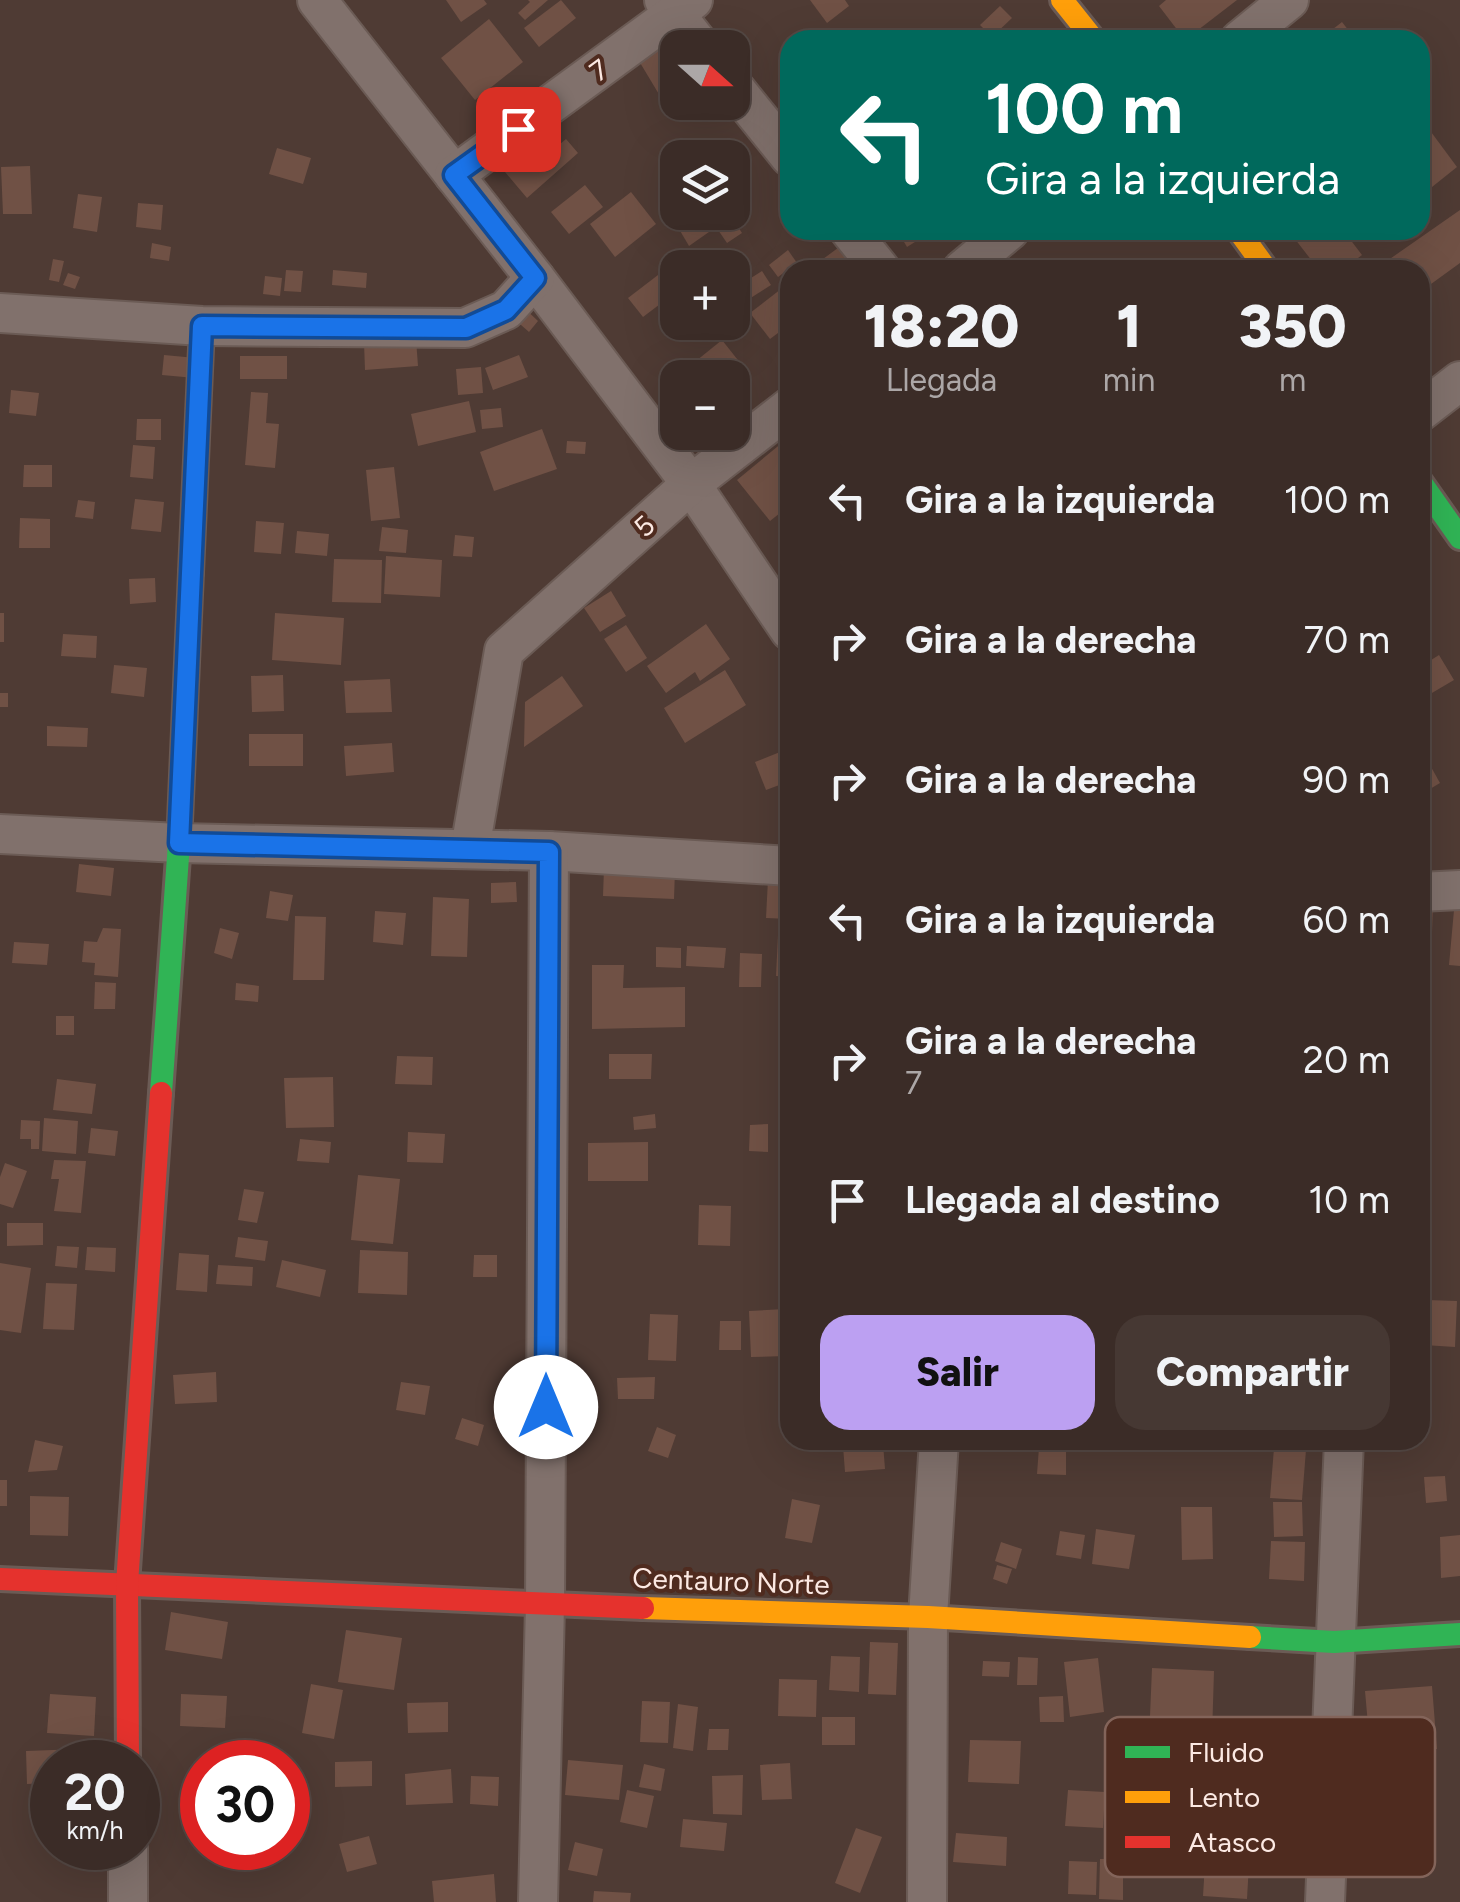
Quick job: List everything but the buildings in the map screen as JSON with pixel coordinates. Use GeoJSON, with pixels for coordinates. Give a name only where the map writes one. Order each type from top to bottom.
{"type":"FeatureCollection","features":[{"type":"Feature","properties":{"kind":"street"},"geometry":{"type":"LineString","coordinates":[[317,0],[691,484],[780,616]]}},
{"type":"Feature","properties":{"kind":"street"},"geometry":{"type":"LineString","coordinates":[[1062,0],[1086,30]]}},
{"type":"Feature","properties":{"kind":"street"},"geometry":{"type":"LineString","coordinates":[[1252,30],[1289,0]]}},
{"type":"Feature","properties":{"kind":"street"},"geometry":{"type":"LineString","coordinates":[[678,5],[692,30]]}},
{"type":"Feature","properties":{"kind":"street","name":"7"},"geometry":{"type":"LineString","coordinates":[[454,175],[678,5]]}},
{"type":"Feature","properties":{"kind":"street"},"geometry":{"type":"LineString","coordinates":[[750,108],[780,145]]}},
{"type":"Feature","properties":{"kind":"street"},"geometry":{"type":"LineString","coordinates":[[857,240],[873,260]]}},
{"type":"Feature","properties":{"kind":"street"},"geometry":{"type":"LineString","coordinates":[[974,260],[998,240]]}},
{"type":"Feature","properties":{"kind":"street"},"geometry":{"type":"LineString","coordinates":[[0,313],[202,326],[466,328],[506,310],[535,278]]}},
{"type":"Feature","properties":{"kind":"street"},"geometry":{"type":"LineString","coordinates":[[128,1740],[127,1584],[179,843],[202,326]]}},
{"type":"Feature","properties":{"kind":"street"},"geometry":{"type":"LineString","coordinates":[[1430,404],[1460,381]]}},
{"type":"Feature","properties":{"kind":"street","name":"5"},"geometry":{"type":"LineString","coordinates":[[470,849],[504,651],[691,484],[780,415]]}},
{"type":"Feature","properties":{"kind":"street"},"geometry":{"type":"LineString","coordinates":[[1430,495],[1460,538]]}},
{"type":"Feature","properties":{"kind":"street"},"geometry":{"type":"LineString","coordinates":[[0,834],[179,843],[549,852],[780,865]]}},
{"type":"Feature","properties":{"kind":"street"},"geometry":{"type":"LineString","coordinates":[[538,1902],[549,852]]}},
{"type":"Feature","properties":{"kind":"street"},"geometry":{"type":"LineString","coordinates":[[1430,892],[1460,890]]}},
{"type":"Feature","properties":{"kind":"street"},"geometry":{"type":"LineString","coordinates":[[927,1902],[928,1617],[938,1450]]}},
{"type":"Feature","properties":{"kind":"street"},"geometry":{"type":"LineString","coordinates":[[1331,1717],[1344,1450]]}},
{"type":"Feature","properties":{"kind":"street","name":"Centauro Norte"},"geometry":{"type":"LineString","coordinates":[[0,1580],[544,1606],[928,1617],[1334,1642],[1460,1634]]}},
{"type":"Feature","properties":{"kind":"street"},"geometry":{"type":"LineString","coordinates":[[128,1870],[128,1902]]}},
{"type":"Feature","properties":{"kind":"street"},"geometry":{"type":"LineString","coordinates":[[1325,1902],[1326,1877]]}},
{"type":"Feature","properties":{"kind":"traffic: fast"},"geometry":{"type":"LineString","coordinates":[[1430,495],[1460,538]]}},
{"type":"Feature","properties":{"kind":"traffic: fast"},"geometry":{"type":"LineString","coordinates":[[161,1093],[179,843],[191,572]]}},
{"type":"Feature","properties":{"kind":"traffic: fast"},"geometry":{"type":"LineString","coordinates":[[1250,1637],[1334,1642],[1460,1634]]}},
{"type":"Feature","properties":{"kind":"traffic: slow"},"geometry":{"type":"LineString","coordinates":[[1062,0],[1086,30]]}},
{"type":"Feature","properties":{"kind":"traffic: slow"},"geometry":{"type":"LineString","coordinates":[[1245,240],[1260,260]]}},
{"type":"Feature","properties":{"kind":"traffic: slow"},"geometry":{"type":"LineString","coordinates":[[191,572],[202,326]]}},
{"type":"Feature","properties":{"kind":"traffic: slow"},"geometry":{"type":"LineString","coordinates":[[643,1608],[928,1617],[1250,1637]]}},
{"type":"Feature","properties":{"kind":"traffic: jam"},"geometry":{"type":"LineString","coordinates":[[128,1740],[127,1584],[161,1093]]}},
{"type":"Feature","properties":{"kind":"traffic: jam"},"geometry":{"type":"LineString","coordinates":[[0,1579],[643,1608]]}},
{"type":"Feature","properties":{"kind":"route"},"geometry":{"type":"LineString","coordinates":[[518,129],[454,175],[535,278],[506,310],[466,328],[202,326],[179,843],[549,852],[546,1407]]}}]}
